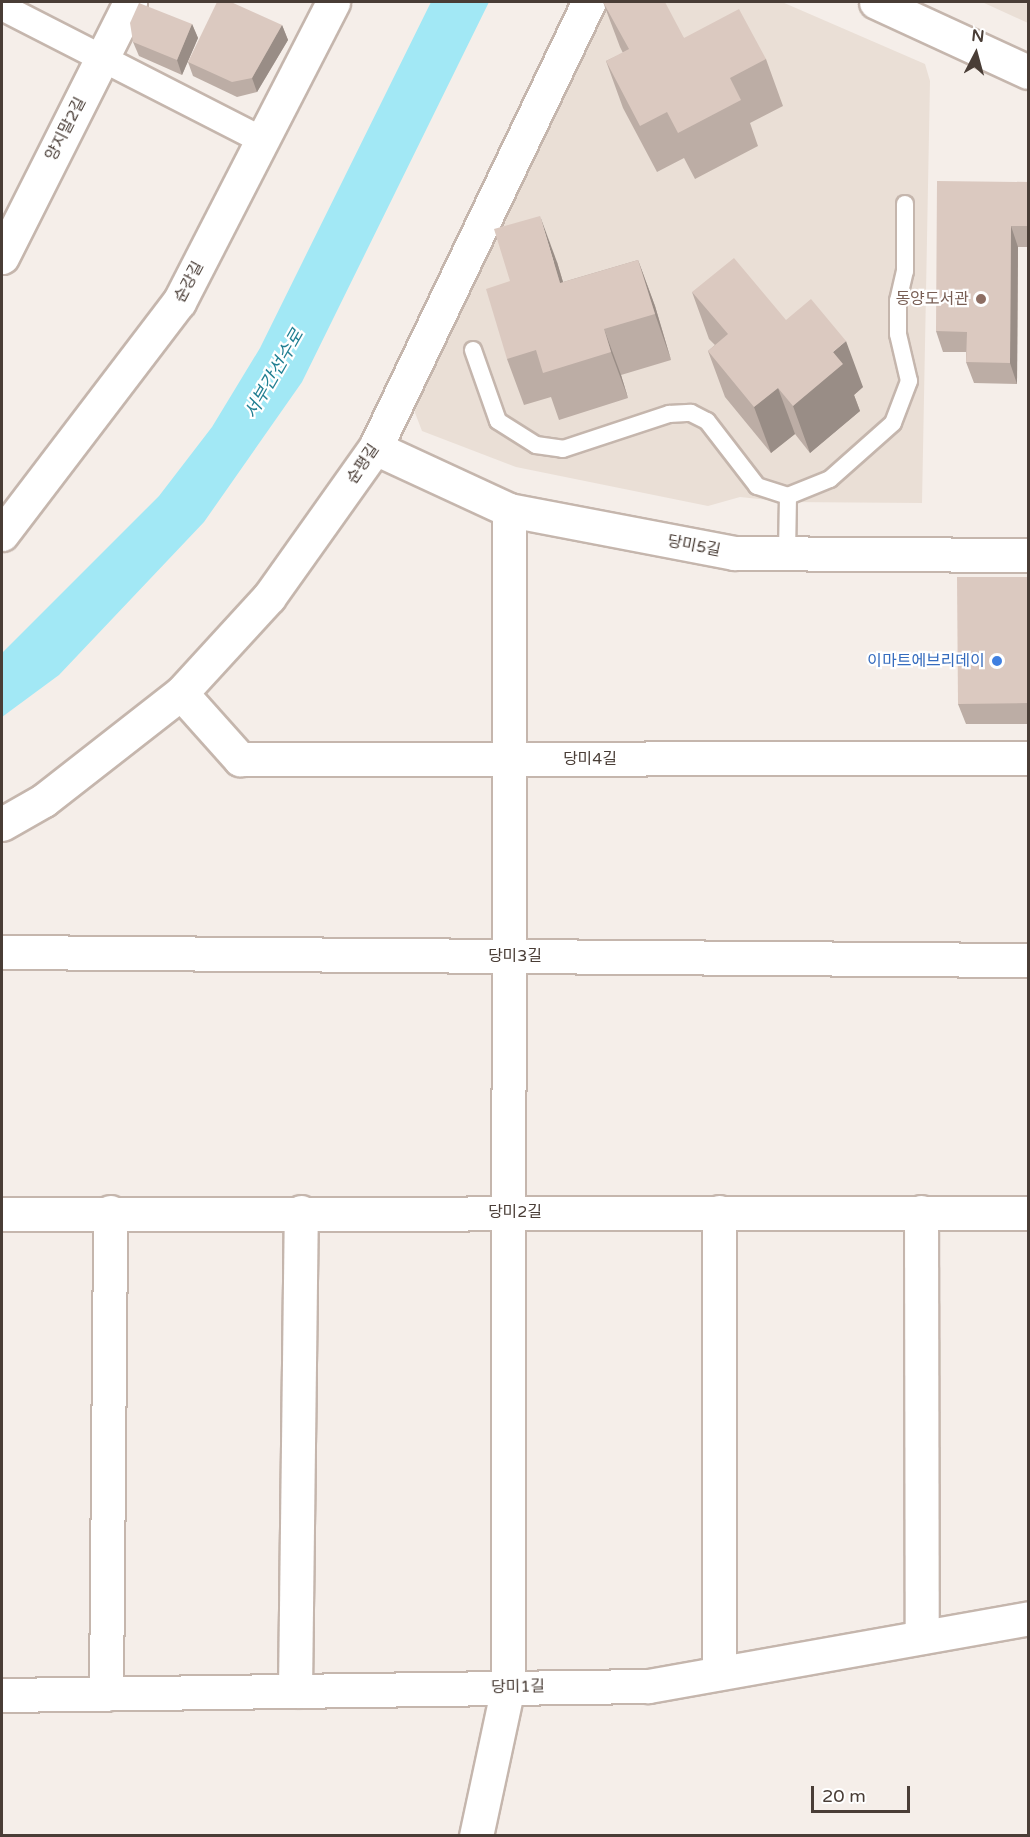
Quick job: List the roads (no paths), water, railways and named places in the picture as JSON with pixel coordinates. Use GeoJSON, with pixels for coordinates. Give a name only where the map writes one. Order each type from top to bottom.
{"type":"FeatureCollection","features":[{"type":"Feature","properties":{"kind":"street","name":"양지말2길"},"geometry":{"type":"LineString","coordinates":[[2,257],[130,2]]}},
{"type":"Feature","properties":{"kind":"street","name":"순강길"},"geometry":{"type":"LineString","coordinates":[[2,534],[179,302],[333,2]]}},
{"type":"Feature","properties":{"kind":"street","name":"순평길"},"geometry":{"type":"LineString","coordinates":[[2,824],[44,800],[181,693],[269,597],[375,448],[590,2]]}},
{"type":"Feature","properties":{"kind":"street"},"geometry":{"type":"LineString","coordinates":[[876,2],[1029,72]]}},
{"type":"Feature","properties":{"kind":"street"},"geometry":{"type":"LineString","coordinates":[[2,7],[262,140]]}},
{"type":"Feature","properties":{"kind":"street","name":"당미5길"},"geometry":{"type":"LineString","coordinates":[[375,448],[509,510],[734,554],[1029,555]]}},
{"type":"Feature","properties":{"kind":"street"},"geometry":{"type":"LineString","coordinates":[[476,1836],[508,1687],[509,510]]}},
{"type":"Feature","properties":{"kind":"street","name":"당미4길"},"geometry":{"type":"LineString","coordinates":[[181,693],[240,759],[1029,758]]}},
{"type":"Feature","properties":{"kind":"street","name":"당미3길"},"geometry":{"type":"LineString","coordinates":[[2,952],[1029,960]]}},
{"type":"Feature","properties":{"kind":"street"},"geometry":{"type":"LineString","coordinates":[[106,1694],[110,1212]]}},
{"type":"Feature","properties":{"kind":"street","name":"당미2길"},"geometry":{"type":"LineString","coordinates":[[2,1214],[110,1212],[1029,1213]]}},
{"type":"Feature","properties":{"kind":"street"},"geometry":{"type":"LineString","coordinates":[[295,1691],[302,1212]]}},
{"type":"Feature","properties":{"kind":"street"},"geometry":{"type":"LineString","coordinates":[[719,1212],[719,1673]]}},
{"type":"Feature","properties":{"kind":"street"},"geometry":{"type":"LineString","coordinates":[[921,1212],[922,1637]]}},
{"type":"Feature","properties":{"kind":"street","name":"당미1길"},"geometry":{"type":"LineString","coordinates":[[2,1695],[648,1686],[1029,1618]]}},
{"type":"Feature","properties":{"kind":"lane"},"geometry":{"type":"LineString","coordinates":[[473,350],[498,421],[536,445],[562,449],[669,414],[692,413],[706,421],[757,486],[788,496],[830,479],[892,423],[897,412],[909,381],[898,334],[898,301],[905,271],[905,204]]}},
{"type":"Feature","properties":{"kind":"lane"},"geometry":{"type":"LineString","coordinates":[[787,554],[788,496]]}},
{"type":"Feature","properties":{"kind":"water","name":"서부간선수로"},"geometry":{"type":"Polygon","coordinates":[[[431,2],[489,2],[302,382],[204,522],[59,675],[2,717],[2,653],[159,496],[212,427],[260,348],[431,2]]]}},
{"type":"Feature","properties":{"kind":"place","name":"동양도서관"},"geometry":{"type":"Point","coordinates":[981,299]}},
{"type":"Feature","properties":{"kind":"place","name":"이마트에브리데이"},"geometry":{"type":"Point","coordinates":[997,661]}}]}
